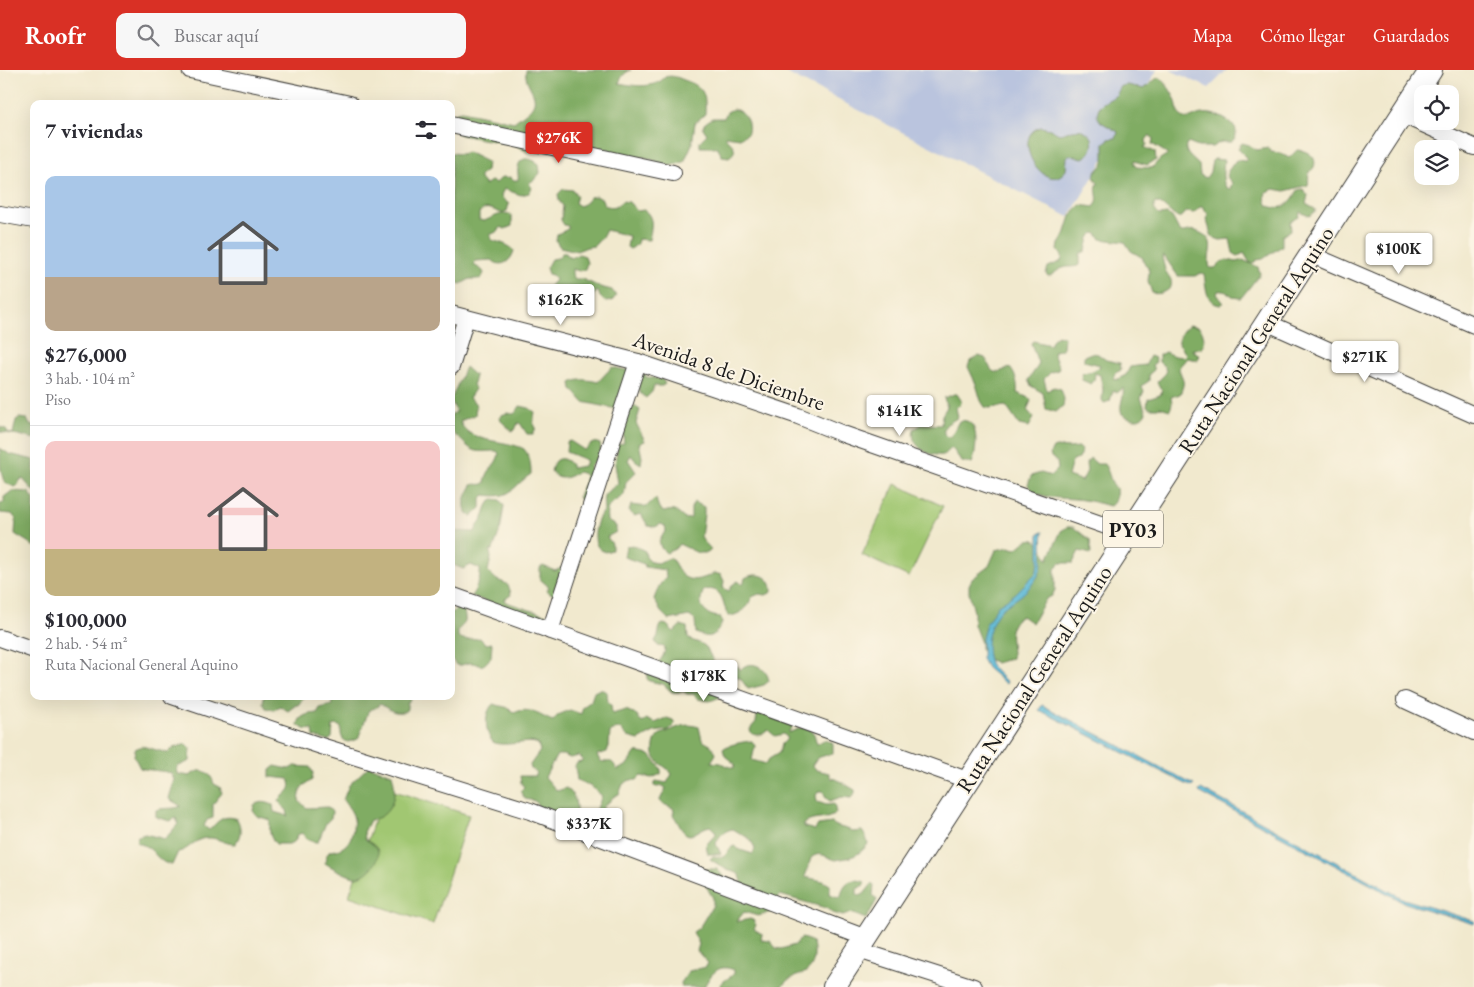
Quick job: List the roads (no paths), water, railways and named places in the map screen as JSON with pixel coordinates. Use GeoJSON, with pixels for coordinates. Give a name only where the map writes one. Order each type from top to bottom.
{"type":"FeatureCollection","features":[{"type":"Feature","properties":{"kind":"highway","name":"Ruta Nacional General Aquino"},"geometry":{"type":"LineString","coordinates":[[834,987],[1431,70]]}},
{"type":"Feature","properties":{"kind":"street"},"geometry":{"type":"LineString","coordinates":[[190,70],[331,100]]}},
{"type":"Feature","properties":{"kind":"street"},"geometry":{"type":"LineString","coordinates":[[1403,115],[1474,147]]}},
{"type":"Feature","properties":{"kind":"street"},"geometry":{"type":"LineString","coordinates":[[455,126],[673,173]]}},
{"type":"Feature","properties":{"kind":"street"},"geometry":{"type":"LineString","coordinates":[[0,214],[30,219]]}},
{"type":"Feature","properties":{"kind":"street"},"geometry":{"type":"LineString","coordinates":[[1312,255],[1474,325]]}},
{"type":"Feature","properties":{"kind":"street"},"geometry":{"type":"LineString","coordinates":[[455,342],[459,316]]}},
{"type":"Feature","properties":{"kind":"street","name":"Avenida 8 de Diciembre"},"geometry":{"type":"LineString","coordinates":[[459,316],[638,362],[798,416],[843,434],[1130,534]]}},
{"type":"Feature","properties":{"kind":"street"},"geometry":{"type":"LineString","coordinates":[[1268,322],[1474,415]]}},
{"type":"Feature","properties":{"kind":"street"},"geometry":{"type":"LineString","coordinates":[[550,631],[638,362]]}},
{"type":"Feature","properties":{"kind":"street"},"geometry":{"type":"LineString","coordinates":[[455,596],[967,780]]}},
{"type":"Feature","properties":{"kind":"street"},"geometry":{"type":"LineString","coordinates":[[0,638],[30,649]]}},
{"type":"Feature","properties":{"kind":"street"},"geometry":{"type":"LineString","coordinates":[[184,700],[325,748],[530,811],[974,987]]}},
{"type":"Feature","properties":{"kind":"street"},"geometry":{"type":"LineString","coordinates":[[1405,700],[1474,732]]}},
{"type":"Feature","properties":{"kind":"water"},"geometry":{"type":"Polygon","coordinates":[[[1043,532],[1042,559],[1039,574],[1025,592],[1000,611],[992,623],[988,637],[987,651],[991,665],[1007,682],[1006,684],[987,668],[982,659],[982,638],[986,624],[998,605],[1015,594],[1036,573],[1039,563],[1039,533],[1043,532]]]}},
{"type":"Feature","properties":{"kind":"water"},"geometry":{"type":"Polygon","coordinates":[[[1042,705],[1194,785],[1192,787],[1039,710],[1042,705]]]}},
{"type":"Feature","properties":{"kind":"water"},"geometry":{"type":"Polygon","coordinates":[[[1201,789],[1404,899],[1474,921],[1474,924],[1405,903],[1199,792],[1201,789]]]}}]}
